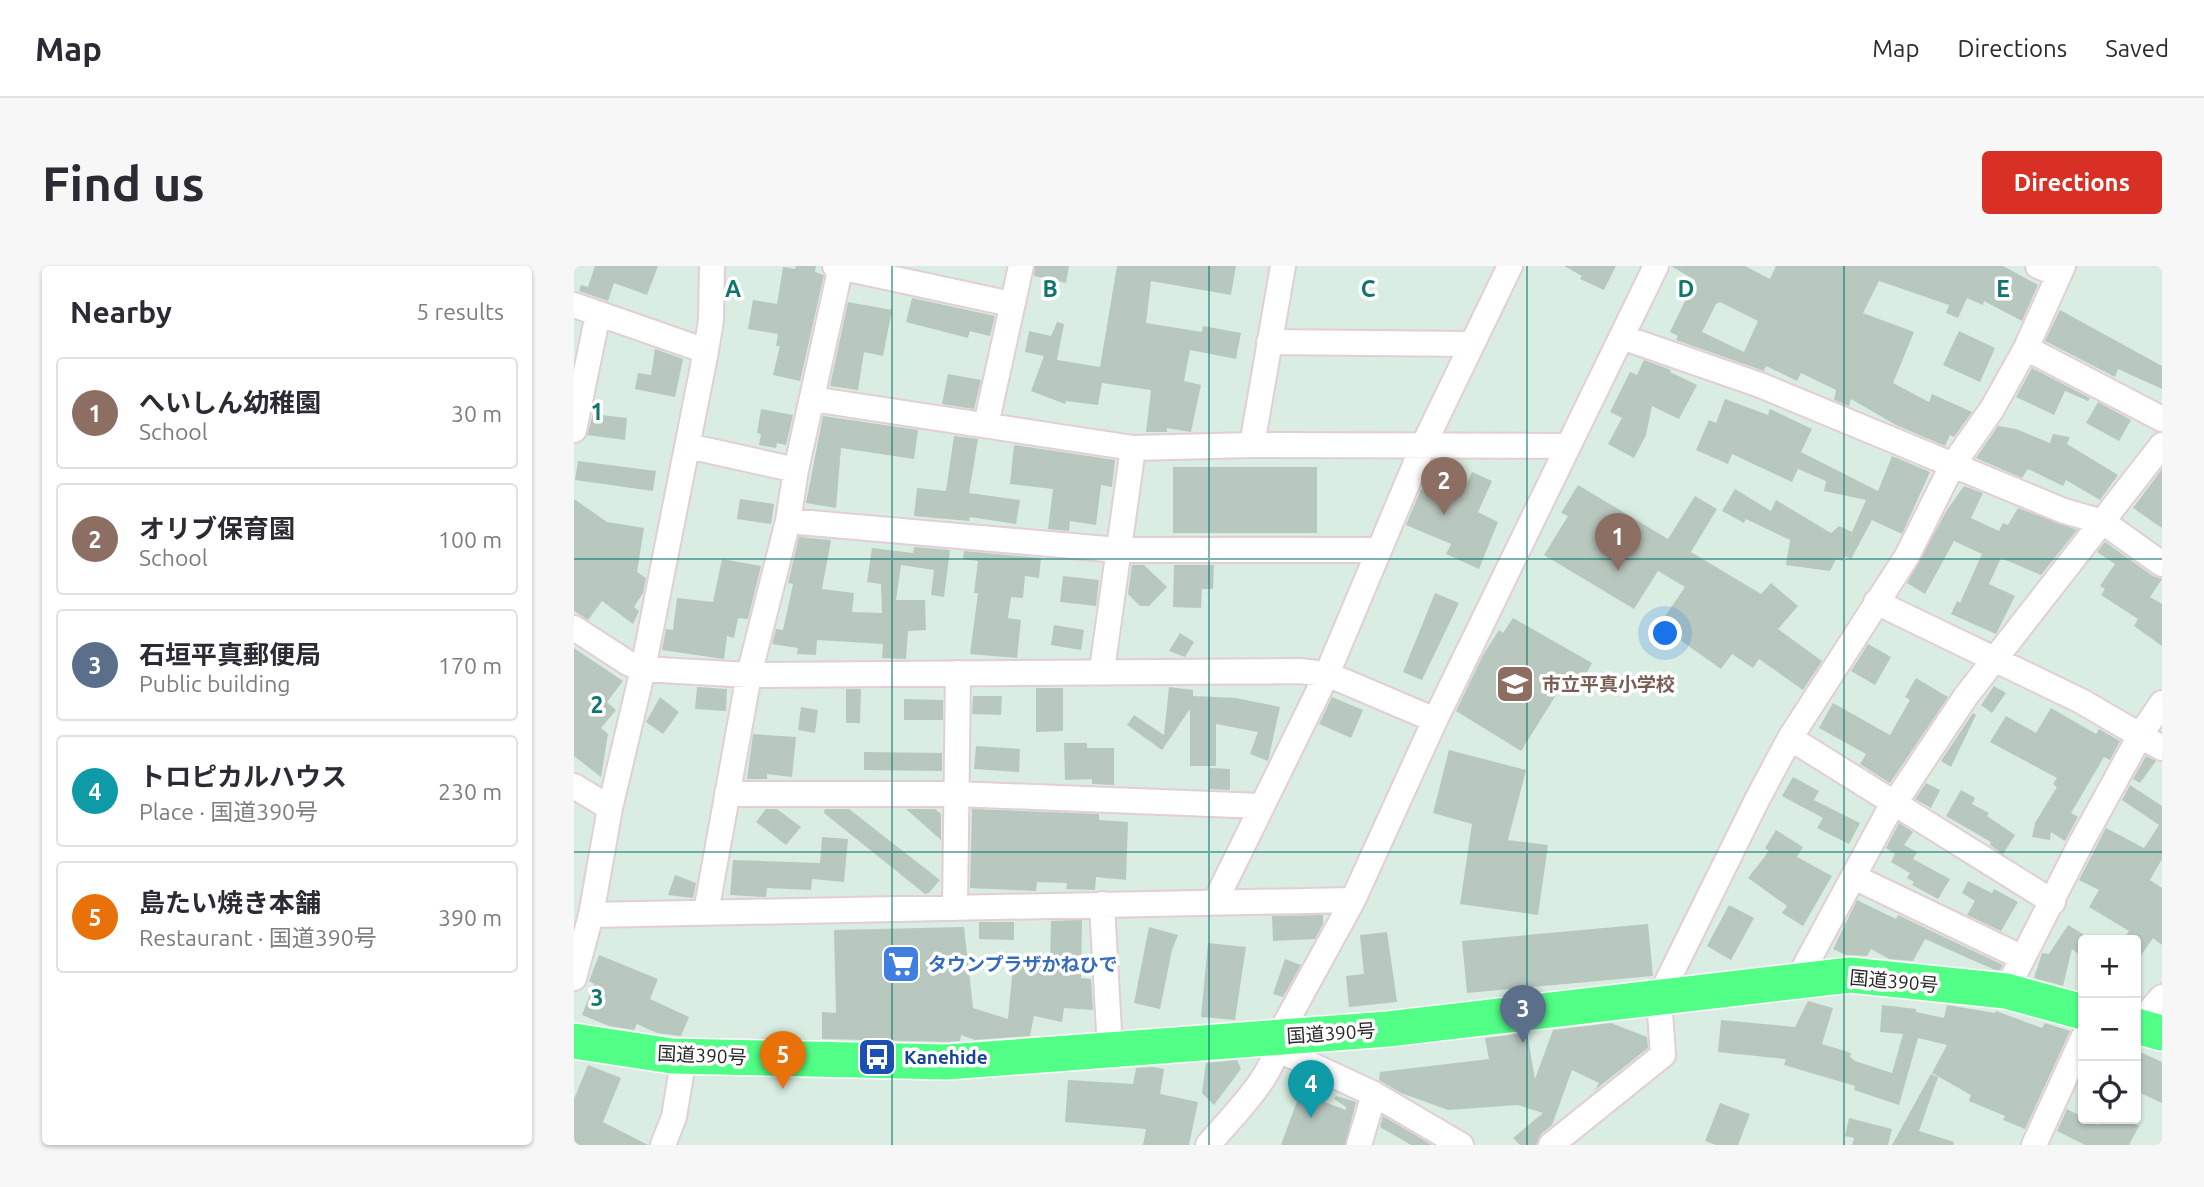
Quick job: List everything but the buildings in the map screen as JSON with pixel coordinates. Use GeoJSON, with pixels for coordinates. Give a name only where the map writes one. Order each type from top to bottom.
{"type":"FeatureCollection","features":[{"type":"Feature","properties":{"kind":"highway","name":"国道390号"},"geometry":{"type":"LineString","coordinates":[[574,1041],[684,1056],[947,1062],[1110,1050],[1278,1044],[1850,975],[2006,991],[2078,1011]]}},
{"type":"Feature","properties":{"kind":"highway"},"geometry":{"type":"LineString","coordinates":[[2141,1027],[2162,1033]]}},
{"type":"Feature","properties":{"kind":"street"},"geometry":{"type":"LineString","coordinates":[[574,978],[591,915],[610,808],[643,669],[688,446],[711,320],[712,266]]}},
{"type":"Feature","properties":{"kind":"street"},"geometry":{"type":"LineString","coordinates":[[706,912],[749,676],[788,521],[796,470],[839,266],[1011,304]]}},
{"type":"Feature","properties":{"kind":"street"},"geometry":{"type":"LineString","coordinates":[[986,425],[1021,266]]}},
{"type":"Feature","properties":{"kind":"street"},"geometry":{"type":"LineString","coordinates":[[1252,445],[1283,266]]}},
{"type":"Feature","properties":{"kind":"street"},"geometry":{"type":"LineString","coordinates":[[1215,902],[1327,674],[1423,446],[1510,266]]}},
{"type":"Feature","properties":{"kind":"street"},"geometry":{"type":"LineString","coordinates":[[1208,1145],[1266,1074],[1278,1044],[1353,900],[1436,720],[1656,266]]}},
{"type":"Feature","properties":{"kind":"street"},"geometry":{"type":"LineString","coordinates":[[1551,1145],[1663,1055],[1659,998],[1790,738],[1907,556],[1952,466],[1992,409],[2026,348],[2053,269]]}},
{"type":"Feature","properties":{"kind":"street"},"geometry":{"type":"LineString","coordinates":[[574,305],[706,351]]}},
{"type":"Feature","properties":{"kind":"street"},"geometry":{"type":"LineString","coordinates":[[574,430],[598,313]]}},
{"type":"Feature","properties":{"kind":"street"},"geometry":{"type":"LineString","coordinates":[[1622,337],[1760,386],[2064,511],[2103,522],[2162,564]]}},
{"type":"Feature","properties":{"kind":"street"},"geometry":{"type":"LineString","coordinates":[[1269,342],[1470,344]]}},
{"type":"Feature","properties":{"kind":"street"},"geometry":{"type":"LineString","coordinates":[[2026,348],[2162,419]]}},
{"type":"Feature","properties":{"kind":"street"},"geometry":{"type":"LineString","coordinates":[[812,399],[1133,448],[1252,445],[1568,446]]}},
{"type":"Feature","properties":{"kind":"street"},"geometry":{"type":"LineString","coordinates":[[1797,981],[1893,803],[1966,696],[2162,445]]}},
{"type":"Feature","properties":{"kind":"street"},"geometry":{"type":"LineString","coordinates":[[688,446],[796,470]]}},
{"type":"Feature","properties":{"kind":"street"},"geometry":{"type":"LineString","coordinates":[[1102,670],[1133,448]]}},
{"type":"Feature","properties":{"kind":"street"},"geometry":{"type":"LineString","coordinates":[[788,521],[1118,550],[1379,550]]}},
{"type":"Feature","properties":{"kind":"street"},"geometry":{"type":"LineString","coordinates":[[1876,602],[1996,658],[2141,734],[2162,748]]}},
{"type":"Feature","properties":{"kind":"street"},"geometry":{"type":"LineString","coordinates":[[574,628],[628,663],[643,669],[749,676],[1102,670],[1299,671],[1327,674],[1436,720]]}},
{"type":"Feature","properties":{"kind":"street"},"geometry":{"type":"LineString","coordinates":[[955,908],[958,673]]}},
{"type":"Feature","properties":{"kind":"street"},"geometry":{"type":"LineString","coordinates":[[2006,991],[2081,843],[2141,734],[2162,703]]}},
{"type":"Feature","properties":{"kind":"street"},"geometry":{"type":"LineString","coordinates":[[1790,738],[2053,902]]}},
{"type":"Feature","properties":{"kind":"street"},"geometry":{"type":"LineString","coordinates":[[574,786],[610,808]]}},
{"type":"Feature","properties":{"kind":"street"},"geometry":{"type":"LineString","coordinates":[[727,793],[957,794],[1261,806]]}},
{"type":"Feature","properties":{"kind":"street"},"geometry":{"type":"LineString","coordinates":[[1854,877],[2021,957]]}},
{"type":"Feature","properties":{"kind":"street"},"geometry":{"type":"LineString","coordinates":[[591,915],[1353,900]]}},
{"type":"Feature","properties":{"kind":"street"},"geometry":{"type":"LineString","coordinates":[[1102,904],[1110,1050]]}},
{"type":"Feature","properties":{"kind":"street"},"geometry":{"type":"LineString","coordinates":[[2141,1020],[2162,997]]}},
{"type":"Feature","properties":{"kind":"street"},"geometry":{"type":"LineString","coordinates":[[1278,1044],[1374,1094],[1461,1145]]}},
{"type":"Feature","properties":{"kind":"street"},"geometry":{"type":"LineString","coordinates":[[2035,1145],[2078,1049]]}},
{"type":"Feature","properties":{"kind":"street"},"geometry":{"type":"LineString","coordinates":[[663,1145],[674,1117],[684,1056]]}},
{"type":"Feature","properties":{"kind":"street"},"geometry":{"type":"LineString","coordinates":[[1359,1145],[1374,1094]]}},
{"type":"Feature","properties":{"kind":"place","name":"オリブ保育園"},"geometry":{"type":"Point","coordinates":[1444,515]}},
{"type":"Feature","properties":{"kind":"place","name":"へいしん幼稚園"},"geometry":{"type":"Point","coordinates":[1618,571]}},
{"type":"Feature","properties":{"kind":"place","name":"市立平真小学校"},"geometry":{"type":"Point","coordinates":[1515,684]}},
{"type":"Feature","properties":{"kind":"place","name":"タウンプラザかねひで"},"geometry":{"type":"Point","coordinates":[901,964]}},
{"type":"Feature","properties":{"kind":"place","name":"石垣平真郵便局"},"geometry":{"type":"Point","coordinates":[1523,1043]}},
{"type":"Feature","properties":{"kind":"place","name":"Kanehide"},"geometry":{"type":"Point","coordinates":[877,1057]}},
{"type":"Feature","properties":{"kind":"place","name":"島たい焼き本舗"},"geometry":{"type":"Point","coordinates":[783,1089]}},
{"type":"Feature","properties":{"kind":"place","name":"トロピカルハウス"},"geometry":{"type":"Point","coordinates":[1311,1118]}}]}
